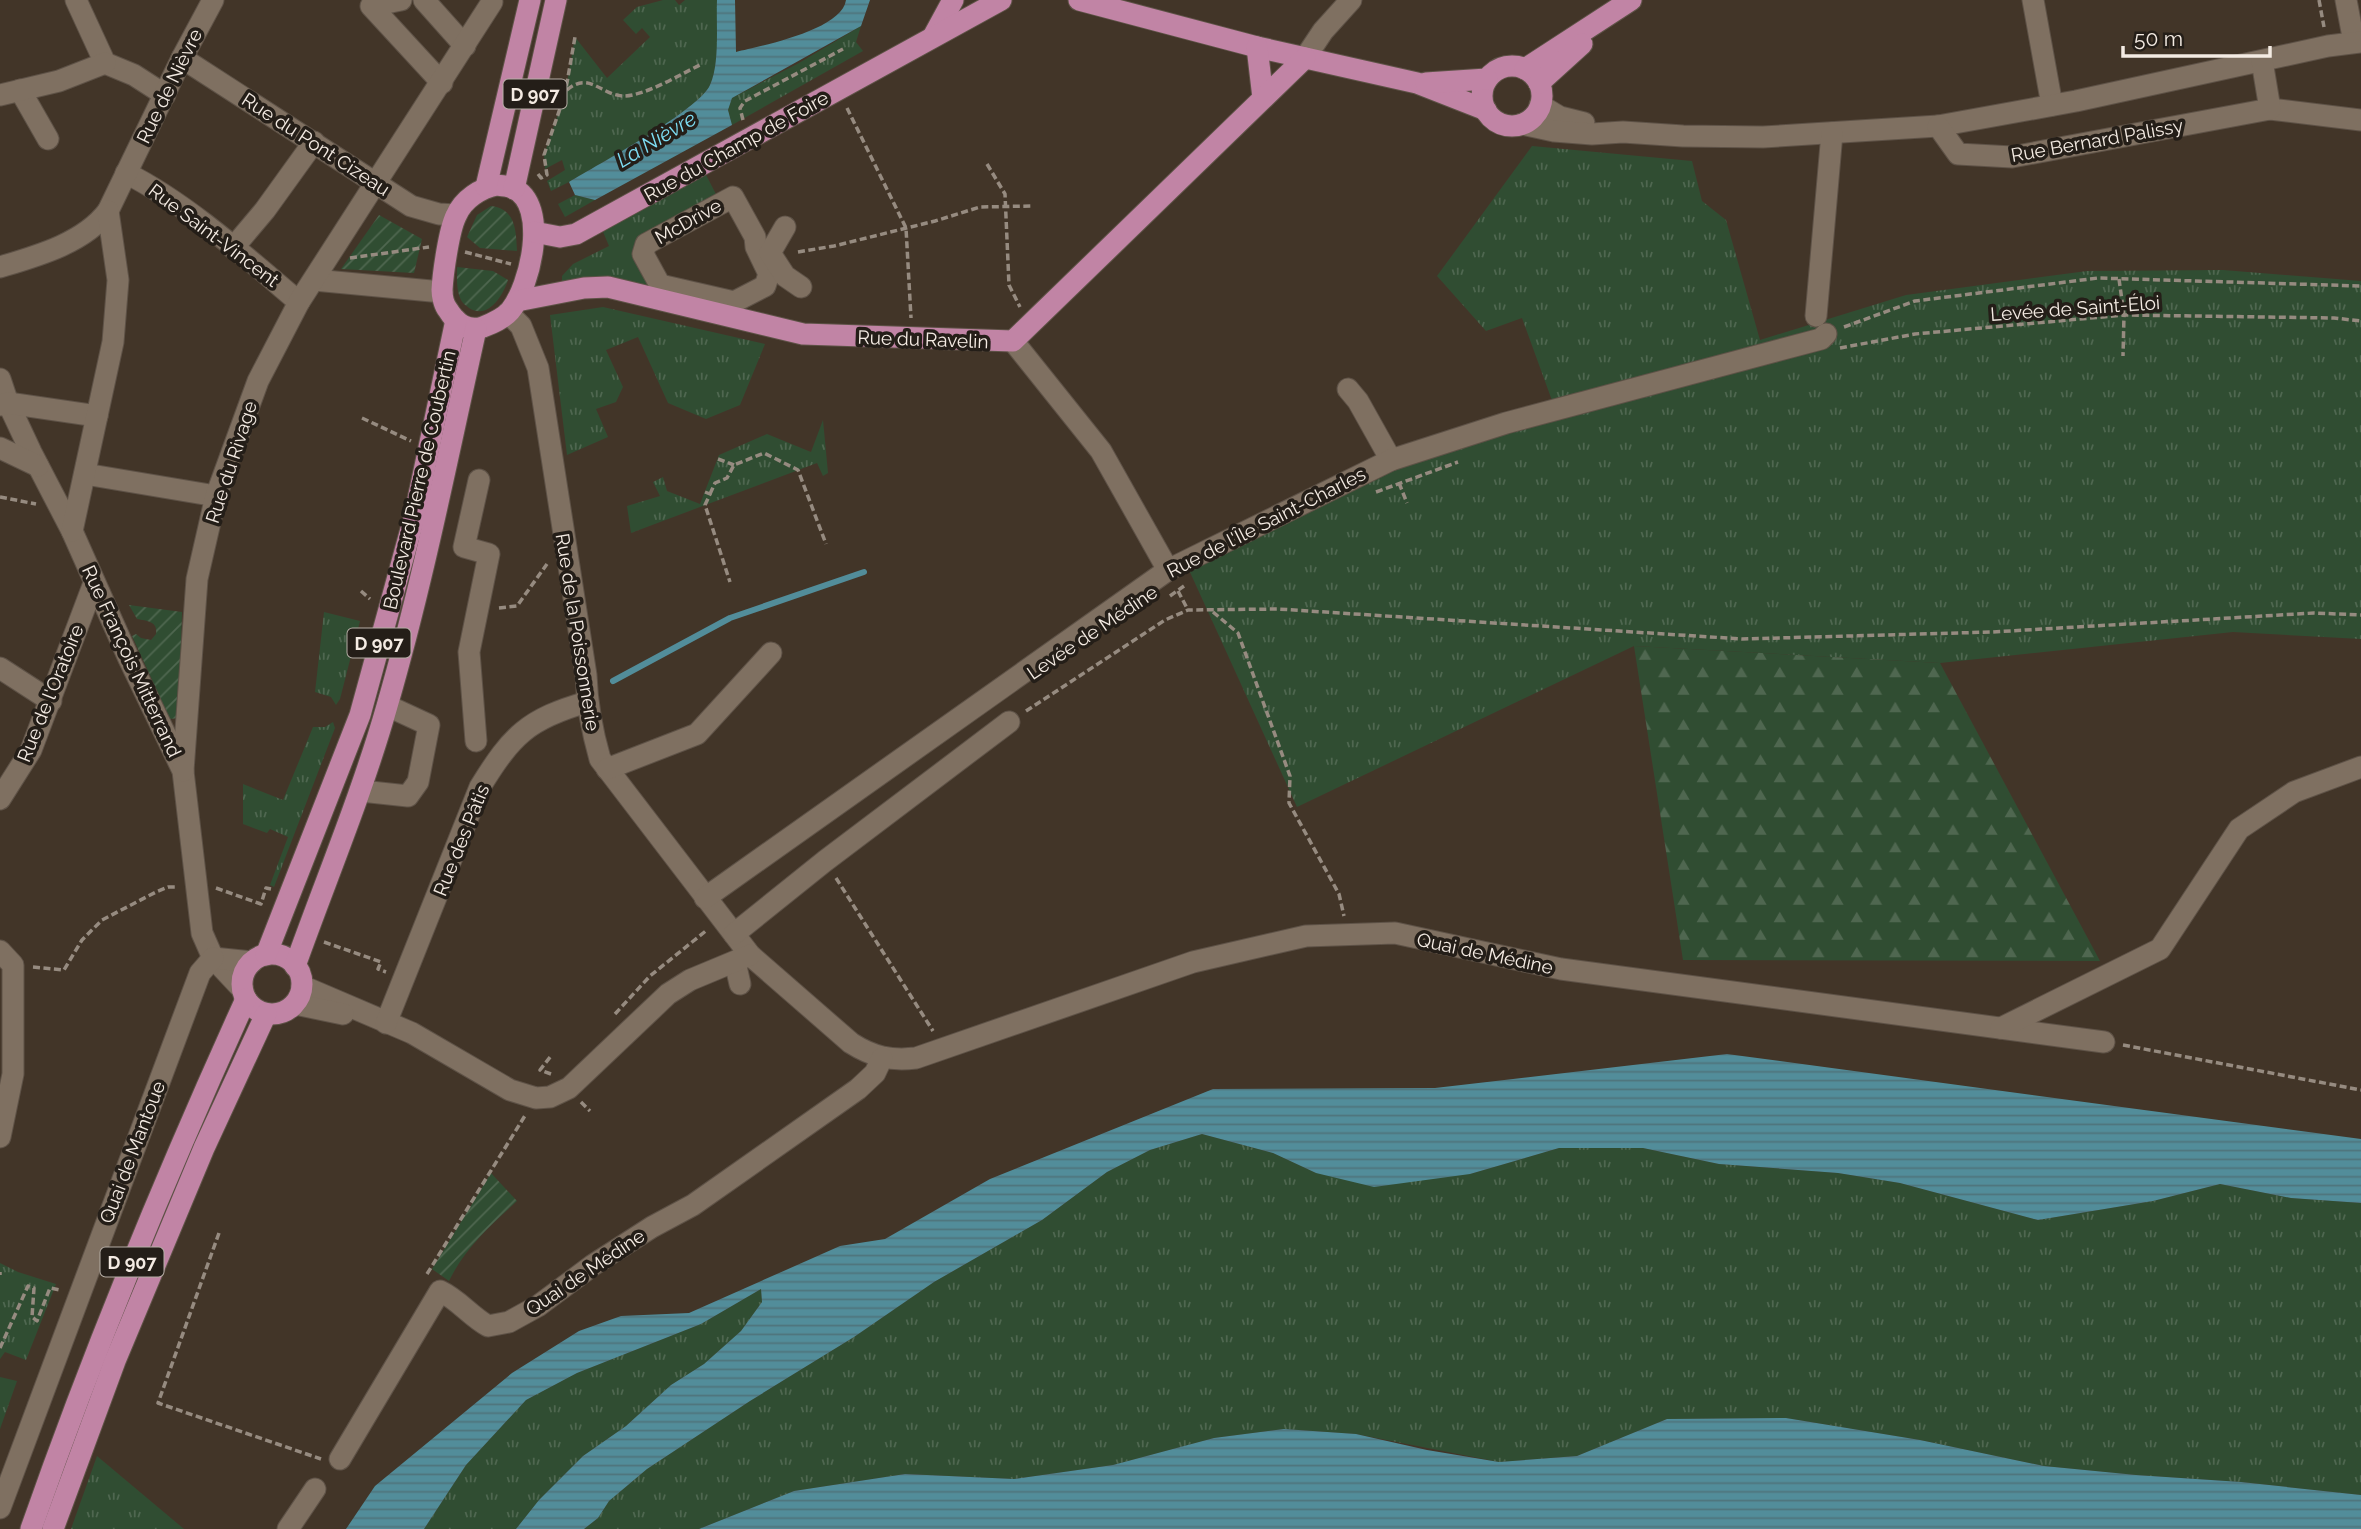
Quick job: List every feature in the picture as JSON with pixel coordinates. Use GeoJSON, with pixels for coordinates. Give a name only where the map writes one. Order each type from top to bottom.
{"type":"FeatureCollection","features":[{"type":"Feature","properties":{"kind":"main road","name":"D 907"},"geometry":{"type":"LineString","coordinates":[[486,187],[530,0]]}},
{"type":"Feature","properties":{"kind":"main road","name":"D 907"},"geometry":{"type":"LineString","coordinates":[[514,188],[556,0]]}},
{"type":"Feature","properties":{"kind":"main road"},"geometry":{"type":"LineString","coordinates":[[933,36],[953,0]]}},
{"type":"Feature","properties":{"kind":"main road","name":"Rue du Champ de Foire"},"geometry":{"type":"LineString","coordinates":[[534,232],[560,237],[576,234],[1000,0]]}},
{"type":"Feature","properties":{"kind":"main road"},"geometry":{"type":"LineString","coordinates":[[1079,0],[1257,47],[1417,83],[1486,110],[1499,122],[1522,124],[1536,113],[1542,98],[1532,76],[1517,66],[1500,68],[1487,79],[1482,95],[1486,110]]}},
{"type":"Feature","properties":{"kind":"main road"},"geometry":{"type":"LineString","coordinates":[[1532,76],[1632,0]]}},
{"type":"Feature","properties":{"kind":"main road"},"geometry":{"type":"LineString","coordinates":[[1257,47],[1263,98]]}},
{"type":"Feature","properties":{"kind":"main road","name":"Rue du Ravelin"},"geometry":{"type":"LineString","coordinates":[[475,329],[493,323],[513,307],[584,288],[608,287],[803,334],[1013,341],[1305,58]]}},
{"type":"Feature","properties":{"kind":"main road"},"geometry":{"type":"LineString","coordinates":[[1417,83],[1487,79]]}},
{"type":"Feature","properties":{"kind":"main road"},"geometry":{"type":"LineString","coordinates":[[475,329],[462,326],[456,320],[446,308],[442,292],[456,215],[469,198],[486,187],[498,185],[514,188],[527,201],[533,216],[534,232],[529,268],[513,307]]}},
{"type":"Feature","properties":{"kind":"main road","name":"Boulevard Pierre de Coubertin"},"geometry":{"type":"LineString","coordinates":[[259,959],[360,715],[414,518],[456,320]]}},
{"type":"Feature","properties":{"kind":"main road","name":"Boulevard Pierre de Coubertin"},"geometry":{"type":"LineString","coordinates":[[297,985],[312,919],[361,791],[387,706],[443,481],[475,329]]}},
{"type":"Feature","properties":{"kind":"main road"},"geometry":{"type":"LineString","coordinates":[[282,956],[297,985],[282,1012],[266,1014],[258,1011],[244,995],[244,975],[259,959],[282,956]]}},
{"type":"Feature","properties":{"kind":"main road","name":"D 907"},"geometry":{"type":"LineString","coordinates":[[31,1529],[94,1354],[244,995]]}},
{"type":"Feature","properties":{"kind":"main road","name":"D 907"},"geometry":{"type":"LineString","coordinates":[[53,1529],[115,1361],[204,1148],[266,1014]]}},
{"type":"Feature","properties":{"kind":"street"},"geometry":{"type":"LineString","coordinates":[[76,0],[106,63],[134,75],[165,95]]}},
{"type":"Feature","properties":{"kind":"street","name":"Rue de Nièvre"},"geometry":{"type":"LineString","coordinates":[[108,211],[213,0]]}},
{"type":"Feature","properties":{"kind":"street"},"geometry":{"type":"LineString","coordinates":[[367,3],[401,0]]}},
{"type":"Feature","properties":{"kind":"street"},"geometry":{"type":"LineString","coordinates":[[424,0],[465,46]]}},
{"type":"Feature","properties":{"kind":"street"},"geometry":{"type":"LineString","coordinates":[[1305,58],[1323,31],[1351,0]]}},
{"type":"Feature","properties":{"kind":"street"},"geometry":{"type":"LineString","coordinates":[[2032,0],[2052,105]]}},
{"type":"Feature","properties":{"kind":"street"},"geometry":{"type":"LineString","coordinates":[[1522,124],[1554,131],[1592,134],[1623,132],[1763,137],[1938,126],[2357,42],[2346,0]]}},
{"type":"Feature","properties":{"kind":"street","name":"Rue du Rivage"},"geometry":{"type":"LineString","coordinates":[[183,772],[197,579],[216,496],[258,381],[299,302],[492,2]]}},
{"type":"Feature","properties":{"kind":"street"},"geometry":{"type":"LineString","coordinates":[[367,3],[442,83]]}},
{"type":"Feature","properties":{"kind":"street","name":"Rue du Pont Cizeau"},"geometry":{"type":"LineString","coordinates":[[182,58],[411,205],[439,214],[456,215]]}},
{"type":"Feature","properties":{"kind":"street"},"geometry":{"type":"LineString","coordinates":[[2262,61],[2270,109]]}},
{"type":"Feature","properties":{"kind":"street"},"geometry":{"type":"LineString","coordinates":[[48,139],[10,92],[60,81],[106,63]]}},
{"type":"Feature","properties":{"kind":"street"},"geometry":{"type":"LineString","coordinates":[[1540,105],[1560,117],[1623,132]]}},
{"type":"Feature","properties":{"kind":"street","name":"Rue Bernard Palissy"},"geometry":{"type":"LineString","coordinates":[[1938,126],[1958,154],[2012,157],[2270,109],[2361,120]]}},
{"type":"Feature","properties":{"kind":"street"},"geometry":{"type":"LineString","coordinates":[[1825,333],[1832,133]]}},
{"type":"Feature","properties":{"kind":"street"},"geometry":{"type":"LineString","coordinates":[[233,248],[265,210],[314,142]]}},
{"type":"Feature","properties":{"kind":"street","name":"Rue Saint-Vincent"},"geometry":{"type":"LineString","coordinates":[[126,173],[144,181],[192,216],[299,302]]}},
{"type":"Feature","properties":{"kind":"street","name":"McDrive"},"geometry":{"type":"LineString","coordinates":[[733,197],[755,237],[756,247],[768,274],[765,286],[734,302],[660,285],[643,254],[646,244],[733,197]]}},
{"type":"Feature","properties":{"kind":"street"},"geometry":{"type":"LineString","coordinates":[[0,267],[57,247],[88,231],[99,223],[108,211]]}},
{"type":"Feature","properties":{"kind":"street"},"geometry":{"type":"LineString","coordinates":[[72,531],[94,475],[97,416],[113,342],[118,280],[108,211]]}},
{"type":"Feature","properties":{"kind":"street"},"geometry":{"type":"LineString","coordinates":[[791,239],[770,253],[785,276],[801,286]]}},
{"type":"Feature","properties":{"kind":"street"},"geometry":{"type":"LineString","coordinates":[[314,280],[442,292]]}},
{"type":"Feature","properties":{"kind":"street","name":"Rue de la Poissonnerie"},"geometry":{"type":"LineString","coordinates":[[513,307],[538,368],[586,675],[587,702],[600,759],[727,927]]}},
{"type":"Feature","properties":{"kind":"street","name":"Rue de l'Île Saint-Charles"},"geometry":{"type":"LineString","coordinates":[[705,898],[1168,570],[1391,460],[1506,423],[1768,355],[1821,339],[1825,333]]}},
{"type":"Feature","properties":{"kind":"street"},"geometry":{"type":"LineString","coordinates":[[1013,341],[1101,451],[1168,570]]}},
{"type":"Feature","properties":{"kind":"street","name":"Rue François Mitterrand"},"geometry":{"type":"LineString","coordinates":[[0,379],[4,404],[72,531],[183,772],[202,933],[213,958]]}},
{"type":"Feature","properties":{"kind":"street"},"geometry":{"type":"LineString","coordinates":[[1348,389],[1359,401],[1391,460]]}},
{"type":"Feature","properties":{"kind":"street"},"geometry":{"type":"LineString","coordinates":[[4,404],[97,416]]}},
{"type":"Feature","properties":{"kind":"street"},"geometry":{"type":"LineString","coordinates":[[0,448],[37,466]]}},
{"type":"Feature","properties":{"kind":"street"},"geometry":{"type":"LineString","coordinates":[[94,475],[216,496]]}},
{"type":"Feature","properties":{"kind":"street"},"geometry":{"type":"LineString","coordinates":[[479,480],[464,547],[489,554],[469,652],[480,787]]}},
{"type":"Feature","properties":{"kind":"street","name":"Rue de l'Oratoire"},"geometry":{"type":"LineString","coordinates":[[0,799],[31,750],[94,583]]}},
{"type":"Feature","properties":{"kind":"street"},"geometry":{"type":"LineString","coordinates":[[607,769],[697,734],[771,653]]}},
{"type":"Feature","properties":{"kind":"street"},"geometry":{"type":"LineString","coordinates":[[0,668],[51,701]]}},
{"type":"Feature","properties":{"kind":"street","name":"Rue des Pâtis"},"geometry":{"type":"LineString","coordinates":[[386,1023],[406,979],[480,787],[508,745],[531,725],[563,709],[587,702]]}},
{"type":"Feature","properties":{"kind":"street"},"geometry":{"type":"LineString","coordinates":[[361,791],[408,796],[418,782],[429,724],[387,706]]}},
{"type":"Feature","properties":{"kind":"street"},"geometry":{"type":"LineString","coordinates":[[727,927],[825,861],[1009,722]]}},
{"type":"Feature","properties":{"kind":"street"},"geometry":{"type":"LineString","coordinates":[[476,741],[508,745]]}},
{"type":"Feature","properties":{"kind":"street"},"geometry":{"type":"LineString","coordinates":[[2001,1028],[2160,949],[2239,829],[2294,792],[2361,767]]}},
{"type":"Feature","properties":{"kind":"street","name":"Quai de Médine"},"geometry":{"type":"LineString","coordinates":[[727,927],[743,958],[851,1043],[865,1052],[897,1060],[916,1058],[1193,962],[1306,936],[1395,933],[1561,970],[2104,1042]]}},
{"type":"Feature","properties":{"kind":"street"},"geometry":{"type":"LineString","coordinates":[[0,1137],[13,1074],[7,958]]}},
{"type":"Feature","properties":{"kind":"street"},"geometry":{"type":"LineString","coordinates":[[213,958],[259,959]]}},
{"type":"Feature","properties":{"kind":"street"},"geometry":{"type":"LineString","coordinates":[[213,958],[244,995]]}},
{"type":"Feature","properties":{"kind":"street","name":"Quai de Mantoue"},"geometry":{"type":"LineString","coordinates":[[0,1508],[200,973],[213,958]]}},
{"type":"Feature","properties":{"kind":"street"},"geometry":{"type":"LineString","coordinates":[[297,985],[412,1034],[510,1090],[536,1098],[550,1097],[569,1088],[668,993],[690,980],[743,958],[740,984]]}},
{"type":"Feature","properties":{"kind":"street","name":"Quai de Médine"},"geometry":{"type":"LineString","coordinates":[[335,1460],[440,1291],[456,1298],[471,1316],[488,1326],[509,1322],[538,1306],[593,1265],[640,1235],[693,1205],[858,1089],[875,1073],[882,1058]]}},
{"type":"Feature","properties":{"kind":"street"},"geometry":{"type":"LineString","coordinates":[[288,1529],[315,1489]]}},
{"type":"Feature","properties":{"kind":"path"},"geometry":{"type":"LineString","coordinates":[[2319,0],[2328,46]]}},
{"type":"Feature","properties":{"kind":"path"},"geometry":{"type":"LineString","coordinates":[[752,137],[740,113],[745,101],[843,49]]}},
{"type":"Feature","properties":{"kind":"path"},"geometry":{"type":"LineString","coordinates":[[565,91],[581,82],[619,96],[639,93],[700,65]]}},
{"type":"Feature","properties":{"kind":"path"},"geometry":{"type":"LineString","coordinates":[[842,99],[906,228],[912,293],[911,327]]}},
{"type":"Feature","properties":{"kind":"path"},"geometry":{"type":"LineString","coordinates":[[987,164],[1005,194],[1009,285],[1031,324]]}},
{"type":"Feature","properties":{"kind":"path"},"geometry":{"type":"LineString","coordinates":[[791,239],[834,246],[980,207],[1031,206]]}},
{"type":"Feature","properties":{"kind":"path"},"geometry":{"type":"LineString","coordinates":[[327,259],[420,247],[449,247],[529,268]]}},
{"type":"Feature","properties":{"kind":"path"},"geometry":{"type":"LineString","coordinates":[[1825,333],[1914,301],[2098,278],[2361,286]]}},
{"type":"Feature","properties":{"kind":"path"},"geometry":{"type":"LineString","coordinates":[[2119,279],[2124,315],[2123,356]]}},
{"type":"Feature","properties":{"kind":"path","name":"Levée de Saint-Éloi"},"geometry":{"type":"LineString","coordinates":[[1825,333],[1915,334],[2124,315],[2334,318],[2361,321]]}},
{"type":"Feature","properties":{"kind":"path"},"geometry":{"type":"LineString","coordinates":[[362,418],[429,449]]}},
{"type":"Feature","properties":{"kind":"path"},"geometry":{"type":"LineString","coordinates":[[730,582],[705,505],[707,493],[715,483],[727,478],[734,465],[764,453],[798,470],[826,544]]}},
{"type":"Feature","properties":{"kind":"path"},"geometry":{"type":"LineString","coordinates":[[718,458],[734,465]]}},
{"type":"Feature","properties":{"kind":"path"},"geometry":{"type":"LineString","coordinates":[[1375,492],[1460,461]]}},
{"type":"Feature","properties":{"kind":"path"},"geometry":{"type":"LineString","coordinates":[[1399,482],[1407,503]]}},
{"type":"Feature","properties":{"kind":"path"},"geometry":{"type":"LineString","coordinates":[[0,497],[36,504]]}},
{"type":"Feature","properties":{"kind":"path"},"geometry":{"type":"LineString","coordinates":[[478,610],[517,606],[565,540]]}},
{"type":"Feature","properties":{"kind":"path","name":"Levée de Médine"},"geometry":{"type":"LineString","coordinates":[[1167,598],[1192,581]]}},
{"type":"Feature","properties":{"kind":"path"},"geometry":{"type":"LineString","coordinates":[[1178,590],[1188,610]]}},
{"type":"Feature","properties":{"kind":"path"},"geometry":{"type":"LineString","coordinates":[[1009,722],[1165,620],[1188,610],[1278,610],[1742,639],[1992,632],[2315,613],[2361,615]]}},
{"type":"Feature","properties":{"kind":"path"},"geometry":{"type":"LineString","coordinates":[[1213,612],[1238,633],[1290,775],[1289,803],[1339,894],[1349,934]]}},
{"type":"Feature","properties":{"kind":"path"},"geometry":{"type":"LineString","coordinates":[[825,861],[944,1048]]}},
{"type":"Feature","properties":{"kind":"path"},"geometry":{"type":"LineString","coordinates":[[196,888],[214,887],[261,904],[267,888]]}},
{"type":"Feature","properties":{"kind":"path"},"geometry":{"type":"LineString","coordinates":[[7,958],[64,970],[90,930],[110,915],[156,892]]}},
{"type":"Feature","properties":{"kind":"path"},"geometry":{"type":"LineString","coordinates":[[312,919],[325,924],[318,940],[381,962],[378,968],[406,979]]}},
{"type":"Feature","properties":{"kind":"path"},"geometry":{"type":"LineString","coordinates":[[2104,1042],[2361,1090]]}},
{"type":"Feature","properties":{"kind":"path"},"geometry":{"type":"LineString","coordinates":[[551,1056],[540,1070],[556,1077]]}},
{"type":"Feature","properties":{"kind":"path"},"geometry":{"type":"LineString","coordinates":[[219,1233],[158,1403],[335,1460]]}},
{"type":"Feature","properties":{"kind":"path"},"geometry":{"type":"LineString","coordinates":[[0,1348],[28,1286],[33,1288],[32,1317],[37,1321],[50,1288]]}},
{"type":"Feature","properties":{"kind":"green space"},"geometry":{"type":"Polygon","coordinates":[[[663,0],[675,0],[679,5],[685,0],[717,0],[717,55],[710,85],[702,96],[668,122],[551,191],[547,181],[565,170],[562,160],[545,169],[544,155],[565,94],[575,37],[607,78],[650,37],[642,28],[636,34],[623,20],[637,7],[663,0]]]}},
{"type":"Feature","properties":{"kind":"green space"},"geometry":{"type":"Polygon","coordinates":[[[861,26],[856,42],[863,51],[732,125],[728,110],[732,98],[861,26]]]}},
{"type":"Feature","properties":{"kind":"green space"},"geometry":{"type":"Polygon","coordinates":[[[1532,146],[1692,161],[1702,201],[1726,220],[1760,340],[1906,295],[2087,271],[2223,270],[2361,281],[2361,639],[2233,632],[1940,663],[1634,646],[1297,807],[1189,570],[1403,466],[1558,417],[1522,318],[1486,331],[1437,276],[1532,146]]]}},
{"type":"Feature","properties":{"kind":"green space"},"geometry":{"type":"Polygon","coordinates":[[[703,169],[719,200],[646,239],[657,292],[562,285],[562,276],[573,264],[609,246],[601,227],[703,169]]]}},
{"type":"Feature","properties":{"kind":"green space"},"geometry":{"type":"Polygon","coordinates":[[[575,195],[595,200],[565,217],[558,204],[575,195]]]}},
{"type":"Feature","properties":{"kind":"green space"},"geometry":{"type":"Polygon","coordinates":[[[491,206],[510,216],[515,229],[517,251],[480,248],[467,237],[477,215],[491,206]]]}},
{"type":"Feature","properties":{"kind":"green space"},"geometry":{"type":"Polygon","coordinates":[[[379,215],[422,239],[414,273],[341,269],[379,215]]]}},
{"type":"Feature","properties":{"kind":"green space"},"geometry":{"type":"Polygon","coordinates":[[[457,267],[493,271],[508,280],[494,304],[488,309],[476,311],[461,300],[457,267]]]}},
{"type":"Feature","properties":{"kind":"green space"},"geometry":{"type":"Polygon","coordinates":[[[603,307],[765,344],[740,405],[706,419],[668,403],[638,337],[606,350],[623,387],[616,402],[596,409],[608,437],[567,455],[550,315],[603,307]]]}},
{"type":"Feature","properties":{"kind":"green space"},"geometry":{"type":"Polygon","coordinates":[[[823,420],[828,473],[823,476],[817,463],[631,533],[627,506],[660,496],[653,482],[663,477],[667,491],[700,504],[719,455],[767,434],[811,452],[823,420]]]}},
{"type":"Feature","properties":{"kind":"green space"},"geometry":{"type":"Polygon","coordinates":[[[129,605],[182,612],[179,718],[170,719],[132,636],[136,634],[151,640],[156,634],[155,626],[151,622],[137,619],[129,605]]]}},
{"type":"Feature","properties":{"kind":"green space"},"geometry":{"type":"Polygon","coordinates":[[[324,612],[360,621],[340,699],[336,705],[331,697],[315,692],[324,612]]]}},
{"type":"Feature","properties":{"kind":"green space"},"geometry":{"type":"Polygon","coordinates":[[[1634,646],[1940,663],[2100,961],[1683,960],[1634,646]]]}},
{"type":"Feature","properties":{"kind":"green space"},"geometry":{"type":"Polygon","coordinates":[[[333,722],[335,728],[274,887],[270,885],[288,837],[270,829],[267,833],[243,824],[243,784],[283,800],[313,727],[325,727],[333,722]]]}},
{"type":"Feature","properties":{"kind":"green space"},"geometry":{"type":"Polygon","coordinates":[[[1202,1134],[1273,1153],[1316,1173],[1470,1174],[1559,1148],[1643,1148],[1719,1164],[1838,1173],[1900,1183],[2038,1220],[2153,1201],[2220,1184],[2291,1198],[2361,1203],[2361,1495],[2044,1466],[1920,1440],[1786,1418],[1667,1419],[1577,1456],[1499,1462],[1356,1434],[1284,1429],[1214,1438],[1113,1465],[1014,1479],[905,1474],[794,1491],[699,1529],[584,1529],[598,1518],[609,1501],[647,1469],[854,1337],[934,1282],[1042,1220],[1107,1172],[1150,1150],[1202,1134]]]}},
{"type":"Feature","properties":{"kind":"green space"},"geometry":{"type":"Polygon","coordinates":[[[491,1173],[517,1201],[470,1248],[449,1281],[432,1269],[491,1173]]]}},
{"type":"Feature","properties":{"kind":"green space"},"geometry":{"type":"Polygon","coordinates":[[[0,1263],[18,1272],[56,1284],[26,1360],[5,1352],[0,1359],[0,1263]]]}},
{"type":"Feature","properties":{"kind":"green space"},"geometry":{"type":"Polygon","coordinates":[[[761,1289],[762,1302],[741,1331],[704,1364],[671,1385],[626,1426],[583,1456],[539,1500],[516,1529],[424,1529],[466,1465],[526,1400],[577,1373],[701,1324],[761,1289]]]}},
{"type":"Feature","properties":{"kind":"green space"},"geometry":{"type":"Polygon","coordinates":[[[0,1377],[17,1381],[0,1429],[0,1377]]]}},
{"type":"Feature","properties":{"kind":"green space"},"geometry":{"type":"Polygon","coordinates":[[[97,1456],[184,1529],[71,1529],[97,1456]]]}},
{"type":"Feature","properties":{"kind":"water","name":"La Nièvre"},"geometry":{"type":"Polygon","coordinates":[[[717,0],[735,0],[736,52],[781,41],[816,28],[841,11],[846,0],[870,0],[861,26],[732,98],[728,110],[732,125],[595,200],[575,195],[569,182],[668,122],[702,96],[713,76],[717,0]]]}},
{"type":"Feature","properties":{"kind":"water"},"geometry":{"type":"Polygon","coordinates":[[[1727,1054],[2361,1139],[2361,1203],[2291,1198],[2220,1184],[2153,1201],[2038,1220],[1900,1183],[1838,1173],[1719,1164],[1643,1148],[1559,1148],[1470,1174],[1374,1187],[1316,1173],[1273,1153],[1202,1134],[1150,1150],[1107,1172],[1042,1220],[934,1282],[854,1337],[647,1469],[609,1501],[598,1518],[584,1529],[516,1529],[539,1500],[583,1456],[626,1426],[671,1385],[704,1364],[741,1331],[762,1302],[761,1289],[701,1324],[577,1373],[526,1400],[466,1465],[424,1529],[346,1529],[375,1486],[512,1373],[579,1331],[621,1316],[689,1313],[840,1246],[885,1239],[990,1179],[1213,1089],[1435,1088],[1727,1054]]]}},
{"type":"Feature","properties":{"kind":"water"},"geometry":{"type":"Polygon","coordinates":[[[1786,1418],[1920,1440],[2044,1466],[2361,1495],[2361,1529],[699,1529],[794,1491],[905,1474],[1014,1479],[1113,1465],[1214,1438],[1284,1429],[1356,1434],[1499,1462],[1577,1456],[1667,1419],[1786,1418]]]}},
{"type":"Feature","properties":{"kind":"waterway"},"geometry":{"type":"LineString","coordinates":[[613,681],[730,618],[864,572]]}}]}
